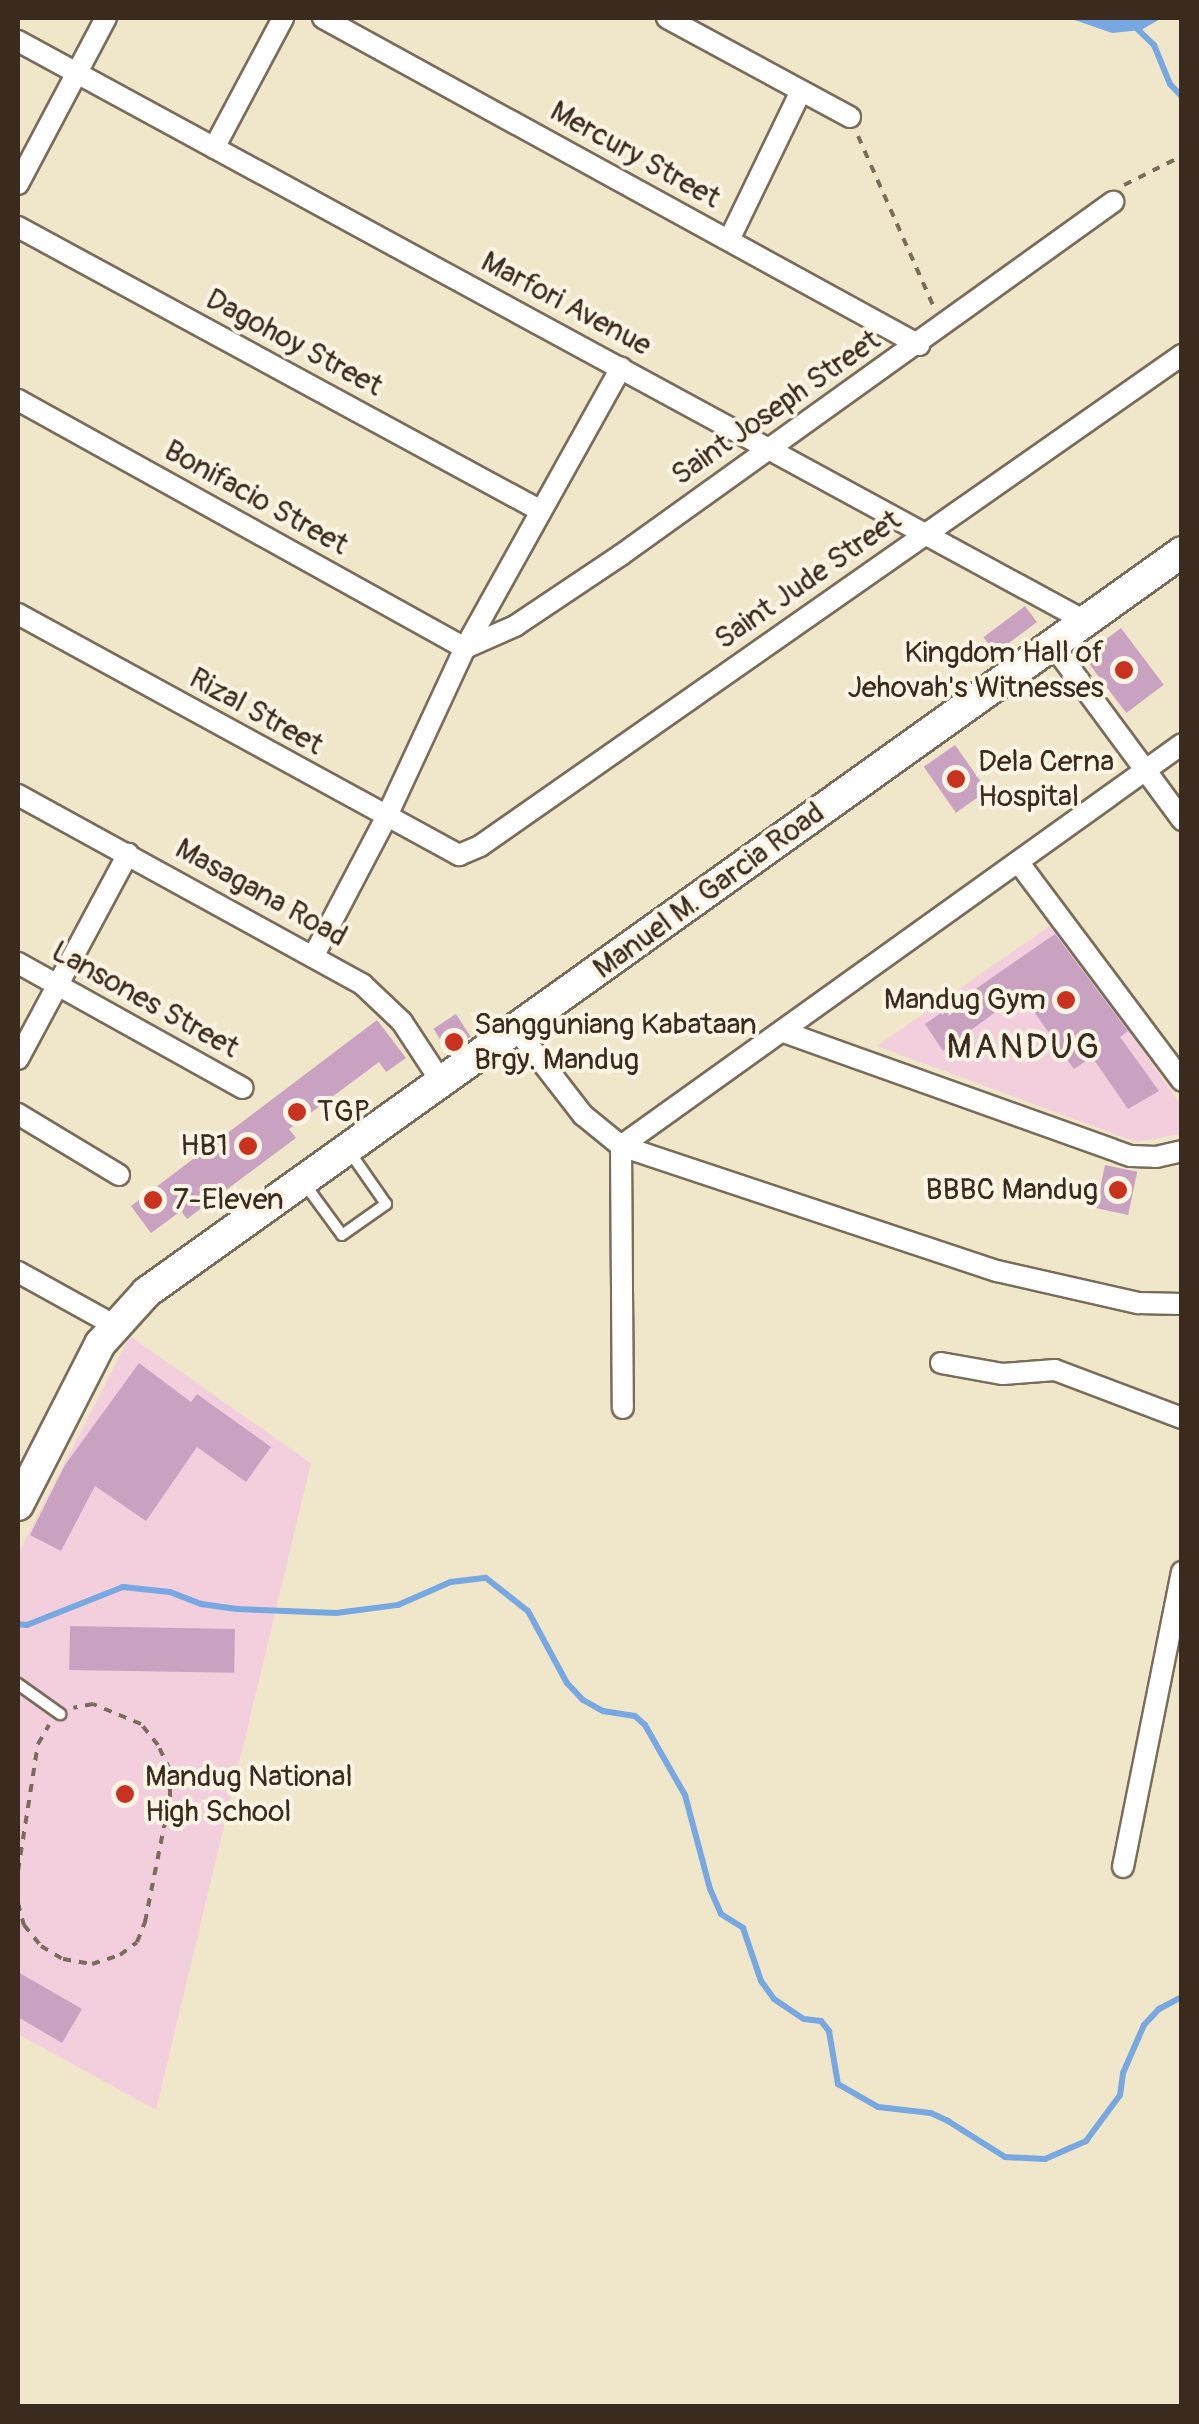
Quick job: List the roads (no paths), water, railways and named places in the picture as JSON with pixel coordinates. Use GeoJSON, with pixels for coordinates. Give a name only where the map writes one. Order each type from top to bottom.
{"type":"FeatureCollection","features":[{"type":"Feature","properties":{"kind":"main road","name":"Manuel M. Garcia Road"},"geometry":{"type":"LineString","coordinates":[[18,1504],[85,1369],[114,1324],[147,1292],[1182,552]]}},
{"type":"Feature","properties":{"kind":"street"},"geometry":{"type":"LineString","coordinates":[[18,184],[106,18]]}},
{"type":"Feature","properties":{"kind":"street"},"geometry":{"type":"LineString","coordinates":[[214,148],[283,18]]}},
{"type":"Feature","properties":{"kind":"street","name":"Mercury Street"},"geometry":{"type":"LineString","coordinates":[[323,18],[919,345]]}},
{"type":"Feature","properties":{"kind":"street"},"geometry":{"type":"LineString","coordinates":[[667,18],[850,118]]}},
{"type":"Feature","properties":{"kind":"street","name":"Marfori Avenue"},"geometry":{"type":"LineString","coordinates":[[18,41],[1085,621]]}},
{"type":"Feature","properties":{"kind":"street"},"geometry":{"type":"LineString","coordinates":[[729,240],[801,91]]}},
{"type":"Feature","properties":{"kind":"street","name":"Saint Joseph Street"},"geometry":{"type":"LineString","coordinates":[[465,648],[515,626],[567,592],[768,446],[944,328],[1113,202]]}},
{"type":"Feature","properties":{"kind":"street","name":"Dagohoy Street"},"geometry":{"type":"LineString","coordinates":[[18,227],[541,511]]}},
{"type":"Feature","properties":{"kind":"street","name":"Saint Jude Street"},"geometry":{"type":"LineString","coordinates":[[468,853],[1182,354]]}},
{"type":"Feature","properties":{"kind":"street"},"geometry":{"type":"LineString","coordinates":[[314,955],[386,818],[465,648],[621,368]]}},
{"type":"Feature","properties":{"kind":"street","name":"Bonifacio Street"},"geometry":{"type":"LineString","coordinates":[[18,400],[465,648]]}},
{"type":"Feature","properties":{"kind":"street","name":"Rizal Street"},"geometry":{"type":"LineString","coordinates":[[18,614],[451,853],[468,853]]}},
{"type":"Feature","properties":{"kind":"street"},"geometry":{"type":"LineString","coordinates":[[1052,644],[1182,820]]}},
{"type":"Feature","properties":{"kind":"street"},"geometry":{"type":"LineString","coordinates":[[621,1146],[1182,744]]}},
{"type":"Feature","properties":{"kind":"street","name":"Masagana Road"},"geometry":{"type":"LineString","coordinates":[[18,795],[314,955],[384,1002],[442,1083]]}},
{"type":"Feature","properties":{"kind":"street"},"geometry":{"type":"LineString","coordinates":[[18,1059],[128,854]]}},
{"type":"Feature","properties":{"kind":"street"},"geometry":{"type":"LineString","coordinates":[[1019,862],[1182,1081]]}},
{"type":"Feature","properties":{"kind":"street","name":"Lansones Street"},"geometry":{"type":"LineString","coordinates":[[18,964],[243,1088]]}},
{"type":"Feature","properties":{"kind":"street"},"geometry":{"type":"LineString","coordinates":[[517,1030],[583,1116],[621,1146],[884,1230],[997,1271],[1138,1303],[1182,1304]]}},
{"type":"Feature","properties":{"kind":"street"},"geometry":{"type":"LineString","coordinates":[[784,1032],[1131,1156],[1156,1157],[1182,1151]]}},
{"type":"Feature","properties":{"kind":"street"},"geometry":{"type":"LineString","coordinates":[[18,1114],[119,1175]]}},
{"type":"Feature","properties":{"kind":"street"},"geometry":{"type":"LineString","coordinates":[[621,1146],[623,1408]]}},
{"type":"Feature","properties":{"kind":"street"},"geometry":{"type":"LineString","coordinates":[[18,1272],[114,1324]]}},
{"type":"Feature","properties":{"kind":"street"},"geometry":{"type":"LineString","coordinates":[[941,1363],[1003,1374],[1055,1370],[1182,1418]]}},
{"type":"Feature","properties":{"kind":"street"},"geometry":{"type":"LineString","coordinates":[[1123,1866],[1182,1572]]}},
{"type":"Feature","properties":{"kind":"lane"},"geometry":{"type":"LineString","coordinates":[[304,1182],[342,1235],[386,1204],[348,1150]]}},
{"type":"Feature","properties":{"kind":"lane"},"geometry":{"type":"LineString","coordinates":[[18,1684],[60,1714]]}},
{"type":"Feature","properties":{"kind":"water"},"geometry":{"type":"Polygon","coordinates":[[[1069,18],[1162,18],[1141,30],[1112,33],[1069,18]]]}},
{"type":"Feature","properties":{"kind":"waterway"},"geometry":{"type":"LineString","coordinates":[[1126,18],[1154,45],[1170,84],[1182,97]]}},
{"type":"Feature","properties":{"kind":"waterway"},"geometry":{"type":"LineString","coordinates":[[18,1624],[27,1625],[123,1587],[170,1592],[201,1604],[237,1609],[336,1613],[398,1605],[451,1582],[486,1578],[528,1611],[567,1683],[583,1700],[603,1711],[635,1716],[645,1725],[685,1795],[710,1889],[721,1914],[743,1928],[761,1981],[774,1999],[804,2019],[821,2021],[829,2031],[838,2084],[878,2107],[931,2113],[1005,2157],[1045,2159],[1086,2141],[1120,2095],[1123,2073],[1144,2025],[1159,2009],[1182,1997]]}},
{"type":"Feature","properties":{"kind":"place","name":"Kingdom Hall of Jehovah's Witnesses"},"geometry":{"type":"Point","coordinates":[1124,670]}},
{"type":"Feature","properties":{"kind":"place","name":"Dela Cerna Hospital"},"geometry":{"type":"Point","coordinates":[956,779]}},
{"type":"Feature","properties":{"kind":"place","name":"Mandug Gym"},"geometry":{"type":"Point","coordinates":[1066,1000]}},
{"type":"Feature","properties":{"kind":"place","name":"Sangguniang Kabataan Brgy. Mandug"},"geometry":{"type":"Point","coordinates":[454,1042]}},
{"type":"Feature","properties":{"kind":"place","name":"TGP"},"geometry":{"type":"Point","coordinates":[297,1112]}},
{"type":"Feature","properties":{"kind":"place","name":"HB1"},"geometry":{"type":"Point","coordinates":[248,1146]}},
{"type":"Feature","properties":{"kind":"place","name":"BBBC Mandug"},"geometry":{"type":"Point","coordinates":[1118,1190]}},
{"type":"Feature","properties":{"kind":"place","name":"7-Eleven"},"geometry":{"type":"Point","coordinates":[153,1200]}},
{"type":"Feature","properties":{"kind":"place","name":"Mandug National High School"},"geometry":{"type":"Point","coordinates":[125,1794]}},
{"type":"Feature","properties":{"kind":"district","name":"MANDUG"},"geometry":{"type":"Point","coordinates":[1024,1047]}}]}
